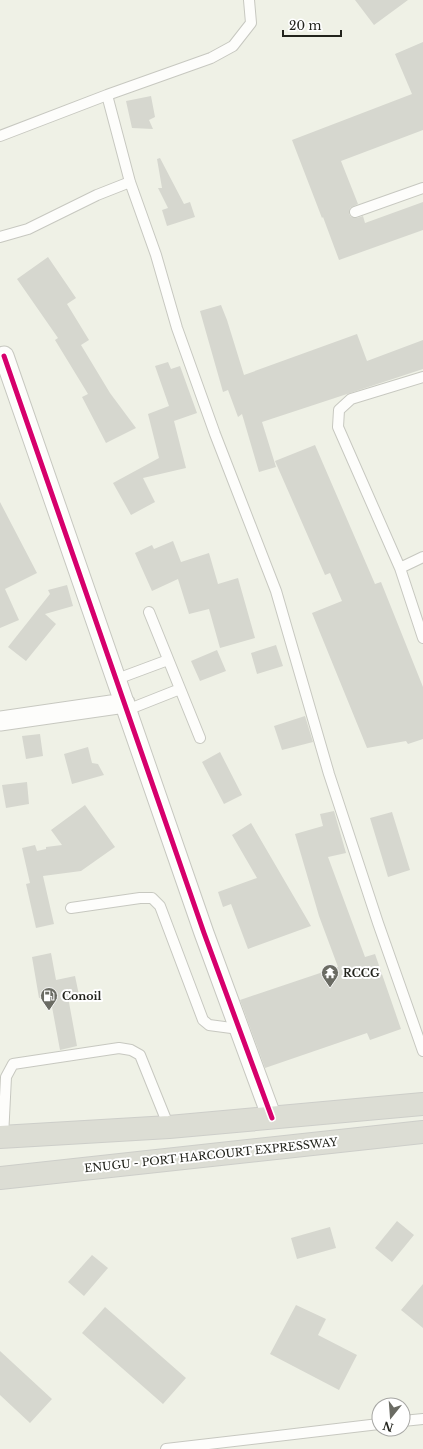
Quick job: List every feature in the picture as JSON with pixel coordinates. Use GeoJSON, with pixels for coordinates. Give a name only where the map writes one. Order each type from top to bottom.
{"type":"FeatureCollection","features":[{"type":"Feature","properties":{"kind":"highway"},"geometry":{"type":"LineString","coordinates":[[1,1137],[169,1127],[423,1104]]}},
{"type":"Feature","properties":{"kind":"highway","name":"ENUGU - PORT HARCOURT EXPRESSWAY"},"geometry":{"type":"LineString","coordinates":[[0,1178],[423,1132]]}},
{"type":"Feature","properties":{"kind":"street"},"geometry":{"type":"LineString","coordinates":[[4,356],[201,925],[272,1118]]}},
{"type":"Feature","properties":{"kind":"street"},"geometry":{"type":"LineString","coordinates":[[0,721],[126,707]]}},
{"type":"Feature","properties":{"kind":"lane"},"geometry":{"type":"LineString","coordinates":[[0,136],[211,58],[233,46],[251,23],[249,0]]}},
{"type":"Feature","properties":{"kind":"lane"},"geometry":{"type":"LineString","coordinates":[[108,95],[130,182],[156,255],[176,328],[276,591],[329,774],[378,923],[423,1051]]}},
{"type":"Feature","properties":{"kind":"lane"},"geometry":{"type":"LineString","coordinates":[[0,237],[28,229],[90,198],[130,182]]}},
{"type":"Feature","properties":{"kind":"lane"},"geometry":{"type":"LineString","coordinates":[[355,212],[423,188]]}},
{"type":"Feature","properties":{"kind":"lane"},"geometry":{"type":"LineString","coordinates":[[423,377],[351,400],[339,410],[338,426],[400,568],[423,638]]}},
{"type":"Feature","properties":{"kind":"lane"},"geometry":{"type":"LineString","coordinates":[[400,568],[423,557]]}},
{"type":"Feature","properties":{"kind":"lane"},"geometry":{"type":"LineString","coordinates":[[149,612],[200,738]]}},
{"type":"Feature","properties":{"kind":"lane"},"geometry":{"type":"LineString","coordinates":[[117,679],[168,660]]}},
{"type":"Feature","properties":{"kind":"lane"},"geometry":{"type":"LineString","coordinates":[[126,707],[180,689]]}},
{"type":"Feature","properties":{"kind":"lane"},"geometry":{"type":"LineString","coordinates":[[71,908],[140,898],[152,898],[160,906],[204,1020],[209,1025],[239,1029]]}},
{"type":"Feature","properties":{"kind":"lane"},"geometry":{"type":"LineString","coordinates":[[1,1137],[6,1076],[13,1064],[119,1048],[131,1050],[140,1055],[169,1127]]}},
{"type":"Feature","properties":{"kind":"lane"},"geometry":{"type":"LineString","coordinates":[[411,1421],[423,1419]]}},
{"type":"Feature","properties":{"kind":"lane"},"geometry":{"type":"LineString","coordinates":[[166,1449],[371,1425]]}},
{"type":"Feature","properties":{"kind":"building"},"geometry":{"type":"Polygon","coordinates":[[[355,0],[408,0],[374,25],[355,0]]]}},
{"type":"Feature","properties":{"kind":"building"},"geometry":{"type":"Polygon","coordinates":[[[423,42],[423,130],[341,161],[358,204],[350,208],[349,214],[351,217],[357,218],[363,216],[365,223],[423,202],[423,230],[339,260],[292,140],[412,94],[395,54],[423,42]]]}},
{"type":"Feature","properties":{"kind":"building"},"geometry":{"type":"Polygon","coordinates":[[[151,96],[155,117],[149,120],[153,129],[132,128],[126,101],[151,96]]]}},
{"type":"Feature","properties":{"kind":"building"},"geometry":{"type":"Polygon","coordinates":[[[160,158],[184,204],[190,202],[195,217],[167,226],[162,210],[168,208],[158,188],[162,188],[157,159],[160,158]]]}},
{"type":"Feature","properties":{"kind":"building"},"geometry":{"type":"Polygon","coordinates":[[[48,257],[76,298],[67,304],[89,340],[81,345],[110,393],[136,428],[106,443],[82,397],[88,394],[55,340],[58,338],[17,279],[48,257]]]}},
{"type":"Feature","properties":{"kind":"building"},"geometry":{"type":"Polygon","coordinates":[[[221,305],[244,375],[357,334],[367,361],[423,340],[423,369],[262,422],[276,467],[259,472],[242,414],[238,417],[228,390],[223,392],[200,311],[221,305]]]}},
{"type":"Feature","properties":{"kind":"building"},"geometry":{"type":"Polygon","coordinates":[[[168,362],[171,369],[180,366],[197,413],[174,421],[186,468],[143,478],[155,502],[131,515],[113,483],[159,458],[148,414],[169,406],[155,366],[168,362]]]}},
{"type":"Feature","properties":{"kind":"building"},"geometry":{"type":"Polygon","coordinates":[[[315,445],[375,584],[381,582],[423,687],[423,739],[408,744],[406,741],[367,748],[312,613],[342,601],[330,573],[325,575],[275,461],[315,445]]]}},
{"type":"Feature","properties":{"kind":"building"},"geometry":{"type":"Polygon","coordinates":[[[0,502],[37,573],[5,589],[19,620],[0,628],[0,502]]]}},
{"type":"Feature","properties":{"kind":"building"},"geometry":{"type":"Polygon","coordinates":[[[173,541],[181,562],[209,553],[218,584],[238,578],[255,638],[220,648],[209,609],[189,614],[178,579],[152,591],[135,553],[152,545],[154,549],[173,541]]]}},
{"type":"Feature","properties":{"kind":"building"},"geometry":{"type":"Polygon","coordinates":[[[67,585],[73,606],[45,614],[56,624],[26,661],[8,647],[50,594],[48,590],[67,585]]]}},
{"type":"Feature","properties":{"kind":"building"},"geometry":{"type":"Polygon","coordinates":[[[276,645],[283,666],[257,674],[251,653],[276,645]]]}},
{"type":"Feature","properties":{"kind":"building"},"geometry":{"type":"Polygon","coordinates":[[[217,650],[226,671],[200,681],[191,661],[217,650]]]}},
{"type":"Feature","properties":{"kind":"building"},"geometry":{"type":"Polygon","coordinates":[[[305,716],[313,742],[282,750],[274,726],[305,716]]]}},
{"type":"Feature","properties":{"kind":"building"},"geometry":{"type":"Polygon","coordinates":[[[40,734],[43,756],[26,759],[22,736],[40,734]]]}},
{"type":"Feature","properties":{"kind":"building"},"geometry":{"type":"Polygon","coordinates":[[[88,747],[92,763],[98,764],[104,775],[72,784],[64,754],[88,747]]]}},
{"type":"Feature","properties":{"kind":"building"},"geometry":{"type":"Polygon","coordinates":[[[220,752],[242,795],[224,804],[202,762],[220,752]]]}},
{"type":"Feature","properties":{"kind":"building"},"geometry":{"type":"Polygon","coordinates":[[[27,782],[29,804],[6,808],[2,785],[27,782]]]}},
{"type":"Feature","properties":{"kind":"building"},"geometry":{"type":"Polygon","coordinates":[[[85,805],[115,847],[81,871],[43,876],[54,924],[36,928],[26,884],[30,883],[22,848],[35,845],[37,851],[46,849],[46,847],[62,845],[51,830],[85,805]]]}},
{"type":"Feature","properties":{"kind":"building"},"geometry":{"type":"Polygon","coordinates":[[[334,811],[346,853],[328,857],[365,957],[375,954],[401,1029],[370,1040],[367,1033],[265,1068],[240,1000],[338,967],[319,916],[295,834],[323,826],[320,814],[334,811]]]}},
{"type":"Feature","properties":{"kind":"building"},"geometry":{"type":"Polygon","coordinates":[[[392,812],[410,870],[388,877],[370,818],[392,812]]]}},
{"type":"Feature","properties":{"kind":"building"},"geometry":{"type":"Polygon","coordinates":[[[251,823],[311,926],[248,949],[231,904],[223,907],[218,892],[257,878],[232,835],[251,823]]]}},
{"type":"Feature","properties":{"kind":"building"},"geometry":{"type":"Polygon","coordinates":[[[51,953],[56,980],[75,976],[79,995],[68,997],[77,1046],[60,1050],[50,996],[39,998],[32,957],[51,953]]]}},
{"type":"Feature","properties":{"kind":"building"},"geometry":{"type":"Polygon","coordinates":[[[397,1221],[414,1235],[392,1262],[375,1248],[397,1221]]]}},
{"type":"Feature","properties":{"kind":"building"},"geometry":{"type":"Polygon","coordinates":[[[330,1227],[336,1248],[297,1259],[291,1238],[330,1227]]]}},
{"type":"Feature","properties":{"kind":"building"},"geometry":{"type":"Polygon","coordinates":[[[92,1255],[108,1268],[84,1296],[68,1282],[92,1255]]]}},
{"type":"Feature","properties":{"kind":"building"},"geometry":{"type":"Polygon","coordinates":[[[423,1284],[423,1328],[401,1310],[423,1284]]]}},
{"type":"Feature","properties":{"kind":"building"},"geometry":{"type":"Polygon","coordinates":[[[296,1305],[326,1319],[318,1335],[357,1355],[339,1390],[270,1354],[296,1305]]]}},
{"type":"Feature","properties":{"kind":"building"},"geometry":{"type":"Polygon","coordinates":[[[105,1307],[186,1378],[163,1404],[82,1333],[105,1307]]]}},
{"type":"Feature","properties":{"kind":"building"},"geometry":{"type":"Polygon","coordinates":[[[0,1351],[52,1399],[30,1423],[0,1395],[0,1351]]]}},
{"type":"Feature","properties":{"kind":"cycle path"},"geometry":{"type":"LineString","coordinates":[[4,356],[204,933],[272,1118]]}},
{"type":"Feature","properties":{"kind":"place","name":"RCCG"},"geometry":{"type":"Point","coordinates":[330,988]}},
{"type":"Feature","properties":{"kind":"place","name":"Conoil"},"geometry":{"type":"Point","coordinates":[49,1011]}}]}
